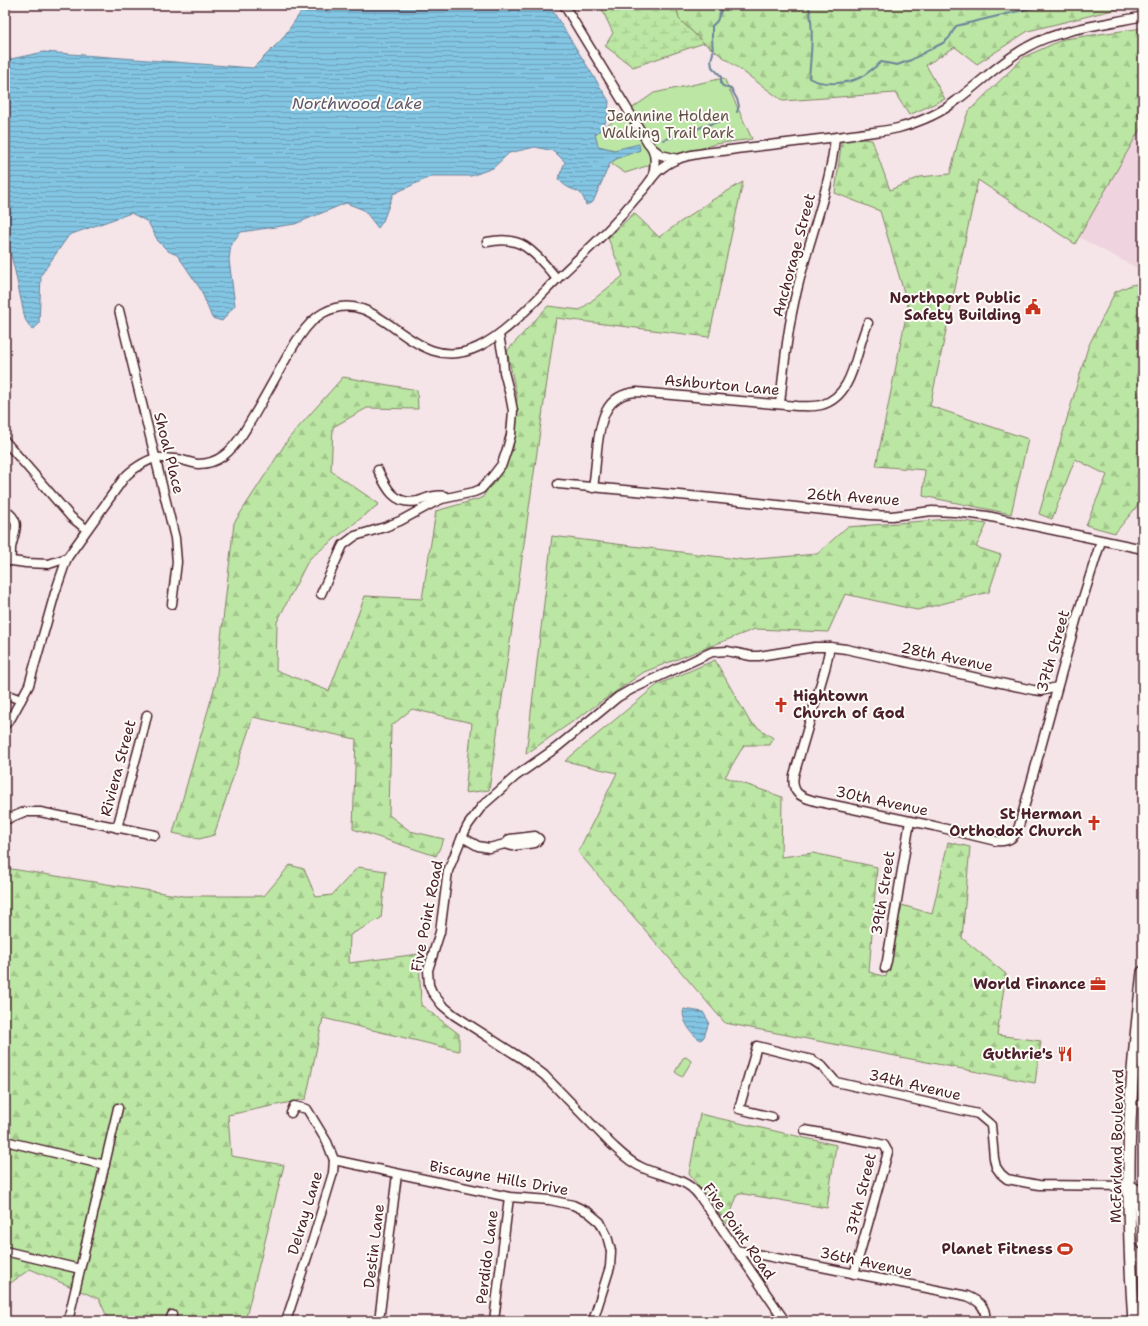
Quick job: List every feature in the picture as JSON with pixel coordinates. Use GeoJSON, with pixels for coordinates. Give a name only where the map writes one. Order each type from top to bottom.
{"type":"FeatureCollection","features":[{"type":"Feature","properties":{"kind":"highway","name":"McFarland Boulevard"},"geometry":{"type":"LineString","coordinates":[[1134,1321],[1130,1234],[1131,1110],[1139,1055],[1143,972]]}},
{"type":"Feature","properties":{"kind":"highway"},"geometry":{"type":"LineString","coordinates":[[1130,1186],[1136,1190],[1139,1200],[1143,1243]]}},
{"type":"Feature","properties":{"kind":"street"},"geometry":{"type":"LineString","coordinates":[[564,5],[653,149],[662,167]]}},
{"type":"Feature","properties":{"kind":"street"},"geometry":{"type":"LineString","coordinates":[[5,725],[11,718],[21,700],[31,678],[67,558],[86,529],[124,478],[136,468],[155,458],[166,458],[198,464],[221,458],[233,448],[246,428],[297,340],[312,321],[325,311],[340,306],[356,306],[385,321],[417,344],[432,350],[456,353],[470,350],[499,335],[545,292],[616,221],[662,167],[678,159],[702,153],[835,138],[894,129],[917,122],[945,109],[964,95],[995,68],[1014,54],[1035,42],[1065,33],[1143,16]]}},
{"type":"Feature","properties":{"kind":"street","name":"Anchorage Street"},"geometry":{"type":"LineString","coordinates":[[780,404],[787,342],[797,287],[828,179],[835,138]]}},
{"type":"Feature","properties":{"kind":"street"},"geometry":{"type":"LineString","coordinates":[[653,149],[661,155],[678,159]]}},
{"type":"Feature","properties":{"kind":"street"},"geometry":{"type":"LineString","coordinates":[[653,149],[655,164],[653,176]]}},
{"type":"Feature","properties":{"kind":"street"},"geometry":{"type":"LineString","coordinates":[[487,242],[502,240],[517,242],[547,266],[557,280]]}},
{"type":"Feature","properties":{"kind":"street","name":"Shoal Place"},"geometry":{"type":"LineString","coordinates":[[119,310],[175,538],[176,562],[172,604]]}},
{"type":"Feature","properties":{"kind":"street","name":"Ashburton Lane"},"geometry":{"type":"LineString","coordinates":[[594,488],[600,426],[602,419],[610,405],[615,400],[630,392],[637,392],[797,406],[820,406],[840,394],[845,388],[849,381],[868,323]]}},
{"type":"Feature","properties":{"kind":"street"},"geometry":{"type":"LineString","coordinates":[[321,594],[343,545],[355,536],[400,522],[435,502],[474,492],[481,488],[492,477],[502,464],[508,449],[513,411],[506,380],[499,335]]}},
{"type":"Feature","properties":{"kind":"street"},"geometry":{"type":"LineString","coordinates":[[5,441],[71,517],[86,529]]}},
{"type":"Feature","properties":{"kind":"street"},"geometry":{"type":"LineString","coordinates":[[378,470],[388,491],[396,498],[406,501],[416,501],[434,496],[443,495],[450,497]]}},
{"type":"Feature","properties":{"kind":"street","name":"26th Avenue"},"geometry":{"type":"LineString","coordinates":[[558,484],[870,515],[892,516],[932,511],[955,512],[987,516],[1101,541],[1142,547]]}},
{"type":"Feature","properties":{"kind":"street"},"geometry":{"type":"LineString","coordinates":[[5,510],[13,517],[16,524],[16,532],[8,560],[26,563],[49,564],[67,558]]}},
{"type":"Feature","properties":{"kind":"street","name":"37th Street"},"geometry":{"type":"LineString","coordinates":[[1034,770],[1077,617],[1101,541]]}},
{"type":"Feature","properties":{"kind":"street"},"geometry":{"type":"LineString","coordinates":[[49,564],[61,574]]}},
{"type":"Feature","properties":{"kind":"street","name":"Five Point Road"},"geometry":{"type":"LineString","coordinates":[[785,1321],[693,1188],[635,1164],[615,1147],[544,1075],[524,1060],[454,1015],[442,1005],[432,992],[429,985],[428,970],[440,932],[448,872],[462,837],[468,825],[482,806],[516,776],[556,748],[615,700],[632,689],[712,652],[727,651],[751,656],[759,656],[815,647],[830,647]]}},
{"type":"Feature","properties":{"kind":"street","name":"28th Avenue"},"geometry":{"type":"LineString","coordinates":[[830,647],[869,654],[1033,690],[1041,691],[1057,687]]}},
{"type":"Feature","properties":{"kind":"street","name":"30th Avenue"},"geometry":{"type":"LineString","coordinates":[[830,647],[794,775],[793,782],[795,790],[800,796],[815,801],[996,841],[1004,841],[1011,839],[1016,834],[1034,770]]}},
{"type":"Feature","properties":{"kind":"street"},"geometry":{"type":"LineString","coordinates":[[5,694],[21,700]]}},
{"type":"Feature","properties":{"kind":"street","name":"Riviera Street"},"geometry":{"type":"LineString","coordinates":[[117,828],[147,715]]}},
{"type":"Feature","properties":{"kind":"street"},"geometry":{"type":"LineString","coordinates":[[5,820],[24,812],[40,812],[155,835]]}},
{"type":"Feature","properties":{"kind":"street","name":"39th Street"},"geometry":{"type":"LineString","coordinates":[[885,968],[910,822]]}},
{"type":"Feature","properties":{"kind":"street"},"geometry":{"type":"LineString","coordinates":[[462,837],[478,846],[489,848],[505,844],[512,846],[522,841],[535,843],[541,838]]}},
{"type":"Feature","properties":{"kind":"street","name":"34th Avenue"},"geometry":{"type":"LineString","coordinates":[[772,1117],[739,1109],[757,1046],[812,1060],[823,1067],[836,1082],[978,1114],[990,1126],[996,1167],[1007,1179],[1039,1185],[1130,1186]]}},
{"type":"Feature","properties":{"kind":"street"},"geometry":{"type":"LineString","coordinates":[[291,1113],[294,1106],[307,1109],[327,1142],[334,1160]]}},
{"type":"Feature","properties":{"kind":"street"},"geometry":{"type":"LineString","coordinates":[[68,1321],[118,1108]]}},
{"type":"Feature","properties":{"kind":"street","name":"37th Street"},"geometry":{"type":"LineString","coordinates":[[806,1130],[861,1139],[884,1145],[888,1152],[854,1274]]}},
{"type":"Feature","properties":{"kind":"street"},"geometry":{"type":"LineString","coordinates":[[5,1141],[105,1165]]}},
{"type":"Feature","properties":{"kind":"street","name":"Biscayne Hills Drive"},"geometry":{"type":"LineString","coordinates":[[334,1160],[509,1196],[550,1200],[573,1205],[588,1212],[600,1222],[607,1236],[611,1251],[608,1275],[593,1321]]}},
{"type":"Feature","properties":{"kind":"street","name":"Delray Lane"},"geometry":{"type":"LineString","coordinates":[[286,1321],[333,1173],[334,1160]]}},
{"type":"Feature","properties":{"kind":"street","name":"Destin Lane"},"geometry":{"type":"LineString","coordinates":[[379,1321],[397,1174]]}},
{"type":"Feature","properties":{"kind":"street","name":"Perdido Lane"},"geometry":{"type":"LineString","coordinates":[[494,1321],[509,1196]]}},
{"type":"Feature","properties":{"kind":"street","name":"36th Avenue"},"geometry":{"type":"LineString","coordinates":[[736,1250],[967,1296],[981,1304],[985,1311],[985,1321]]}},
{"type":"Feature","properties":{"kind":"street"},"geometry":{"type":"LineString","coordinates":[[5,1251],[80,1269]]}},
{"type":"Feature","properties":{"kind":"shaded area"},"geometry":{"type":"Polygon","coordinates":[[[1143,104],[1143,271],[1067,231],[1143,104]]]}},
{"type":"Feature","properties":{"kind":"green space"},"geometry":{"type":"Polygon","coordinates":[[[600,5],[676,5],[679,19],[704,43],[633,67],[605,46],[613,33],[600,5]]]}},
{"type":"Feature","properties":{"kind":"green space"},"geometry":{"type":"Polygon","coordinates":[[[676,5],[1133,5],[1028,31],[977,64],[955,47],[926,65],[945,99],[909,115],[895,93],[783,101],[704,43],[679,19],[676,5]]]}},
{"type":"Feature","properties":{"kind":"green space"},"geometry":{"type":"Polygon","coordinates":[[[1143,28],[1143,124],[1075,244],[978,180],[930,406],[1028,439],[1011,514],[923,496],[925,470],[876,466],[908,306],[880,211],[835,193],[842,137],[872,140],[890,190],[920,177],[950,174],[959,138],[968,112],[1024,57],[1064,39],[1143,28]]]}},
{"type":"Feature","properties":{"kind":"green space","name":"Jeannine Holden Walking Trail Park"},"geometry":{"type":"Polygon","coordinates":[[[724,78],[752,139],[715,144],[625,173],[610,163],[618,158],[640,150],[614,150],[598,146],[595,134],[654,93],[724,78]]]}},
{"type":"Feature","properties":{"kind":"green space"},"geometry":{"type":"Polygon","coordinates":[[[743,182],[709,337],[556,318],[489,790],[465,793],[472,723],[412,709],[391,726],[389,815],[410,831],[444,839],[436,856],[353,829],[356,739],[253,717],[214,835],[199,839],[173,833],[216,682],[234,523],[289,438],[343,377],[417,390],[418,409],[367,408],[333,427],[331,471],[379,504],[309,559],[277,622],[276,670],[329,691],[365,596],[422,599],[436,511],[482,498],[513,450],[517,397],[507,351],[548,306],[580,310],[623,276],[608,238],[634,213],[659,237],[709,202],[743,182]]]}},
{"type":"Feature","properties":{"kind":"green space"},"geometry":{"type":"Polygon","coordinates":[[[1143,283],[1143,499],[1115,533],[1086,525],[1107,475],[1075,459],[1052,519],[1039,514],[1088,347],[1115,292],[1131,285],[1143,283]]]}},
{"type":"Feature","properties":{"kind":"green space"},"geometry":{"type":"Polygon","coordinates":[[[949,519],[987,524],[976,547],[1001,555],[989,592],[917,610],[845,594],[828,632],[755,629],[644,672],[526,754],[552,536],[745,560],[817,554],[847,527],[949,519]]]}},
{"type":"Feature","properties":{"kind":"green space"},"geometry":{"type":"Polygon","coordinates":[[[715,660],[750,722],[773,738],[770,745],[744,745],[725,777],[782,797],[781,857],[813,853],[877,867],[869,972],[886,977],[902,905],[932,914],[948,842],[970,847],[962,938],[1006,974],[997,1035],[1041,1041],[1035,1083],[725,1023],[578,852],[617,773],[565,761],[657,685],[715,660]]]}},
{"type":"Feature","properties":{"kind":"green space"},"geometry":{"type":"Polygon","coordinates":[[[290,865],[304,869],[316,897],[332,895],[358,867],[386,871],[381,918],[350,935],[349,963],[419,954],[421,1005],[459,1034],[459,1051],[323,1018],[306,1099],[228,1115],[231,1156],[284,1165],[245,1321],[109,1321],[99,1299],[30,1269],[5,1287],[5,868],[183,896],[264,896],[290,865]]]}},
{"type":"Feature","properties":{"kind":"green space"},"geometry":{"type":"Polygon","coordinates":[[[686,1057],[691,1062],[682,1077],[675,1072],[683,1058],[686,1057]]]}},
{"type":"Feature","properties":{"kind":"green space"},"geometry":{"type":"Polygon","coordinates":[[[700,1114],[836,1145],[827,1208],[738,1193],[727,1224],[689,1174],[700,1114]]]}},
{"type":"Feature","properties":{"kind":"water","name":"Northwood Lake"},"geometry":{"type":"Polygon","coordinates":[[[306,5],[549,5],[609,101],[608,113],[604,127],[595,134],[598,146],[614,150],[639,144],[640,150],[618,158],[610,163],[593,202],[586,205],[580,193],[566,186],[558,179],[565,162],[554,151],[535,147],[509,153],[493,168],[471,176],[432,176],[393,194],[383,221],[378,228],[364,210],[346,203],[295,224],[241,232],[231,244],[229,260],[235,305],[222,321],[212,318],[201,290],[177,255],[168,251],[158,241],[148,222],[131,213],[69,235],[41,275],[39,324],[32,330],[25,319],[8,243],[5,244],[5,57],[11,59],[44,52],[253,68],[282,39],[306,5]]]}},
{"type":"Feature","properties":{"kind":"water"},"geometry":{"type":"Polygon","coordinates":[[[684,1009],[703,1012],[709,1022],[704,1037],[701,1040],[694,1035],[685,1022],[683,1013],[684,1009]]]}},
{"type":"Feature","properties":{"kind":"waterway"},"geometry":{"type":"LineString","coordinates":[[723,5],[717,21],[712,26],[713,53],[711,60],[712,67],[721,76],[721,84],[731,89],[737,99],[739,106],[737,112]]}},
{"type":"Feature","properties":{"kind":"waterway"},"geometry":{"type":"LineString","coordinates":[[800,5],[809,7],[811,16],[812,42],[809,78],[814,81],[828,83],[842,83],[856,79],[869,72],[881,62],[897,65],[911,60],[943,43],[949,38],[956,26],[1044,5]]}},
{"type":"Feature","properties":{"kind":"waterway"},"geometry":{"type":"LineString","coordinates":[[663,140],[726,119]]}},
{"type":"Feature","properties":{"kind":"place","name":"Northport Public Safety Building"},"geometry":{"type":"Point","coordinates":[1033,307]}},
{"type":"Feature","properties":{"kind":"place","name":"Hightown Church of God"},"geometry":{"type":"Point","coordinates":[781,705]}},
{"type":"Feature","properties":{"kind":"place","name":"St Herman Orthodox Church"},"geometry":{"type":"Point","coordinates":[1094,823]}},
{"type":"Feature","properties":{"kind":"place","name":"World Finance"},"geometry":{"type":"Point","coordinates":[1098,984]}},
{"type":"Feature","properties":{"kind":"place","name":"Guthrie's"},"geometry":{"type":"Point","coordinates":[1065,1054]}},
{"type":"Feature","properties":{"kind":"place","name":"Planet Fitness"},"geometry":{"type":"Point","coordinates":[1065,1249]}}]}
